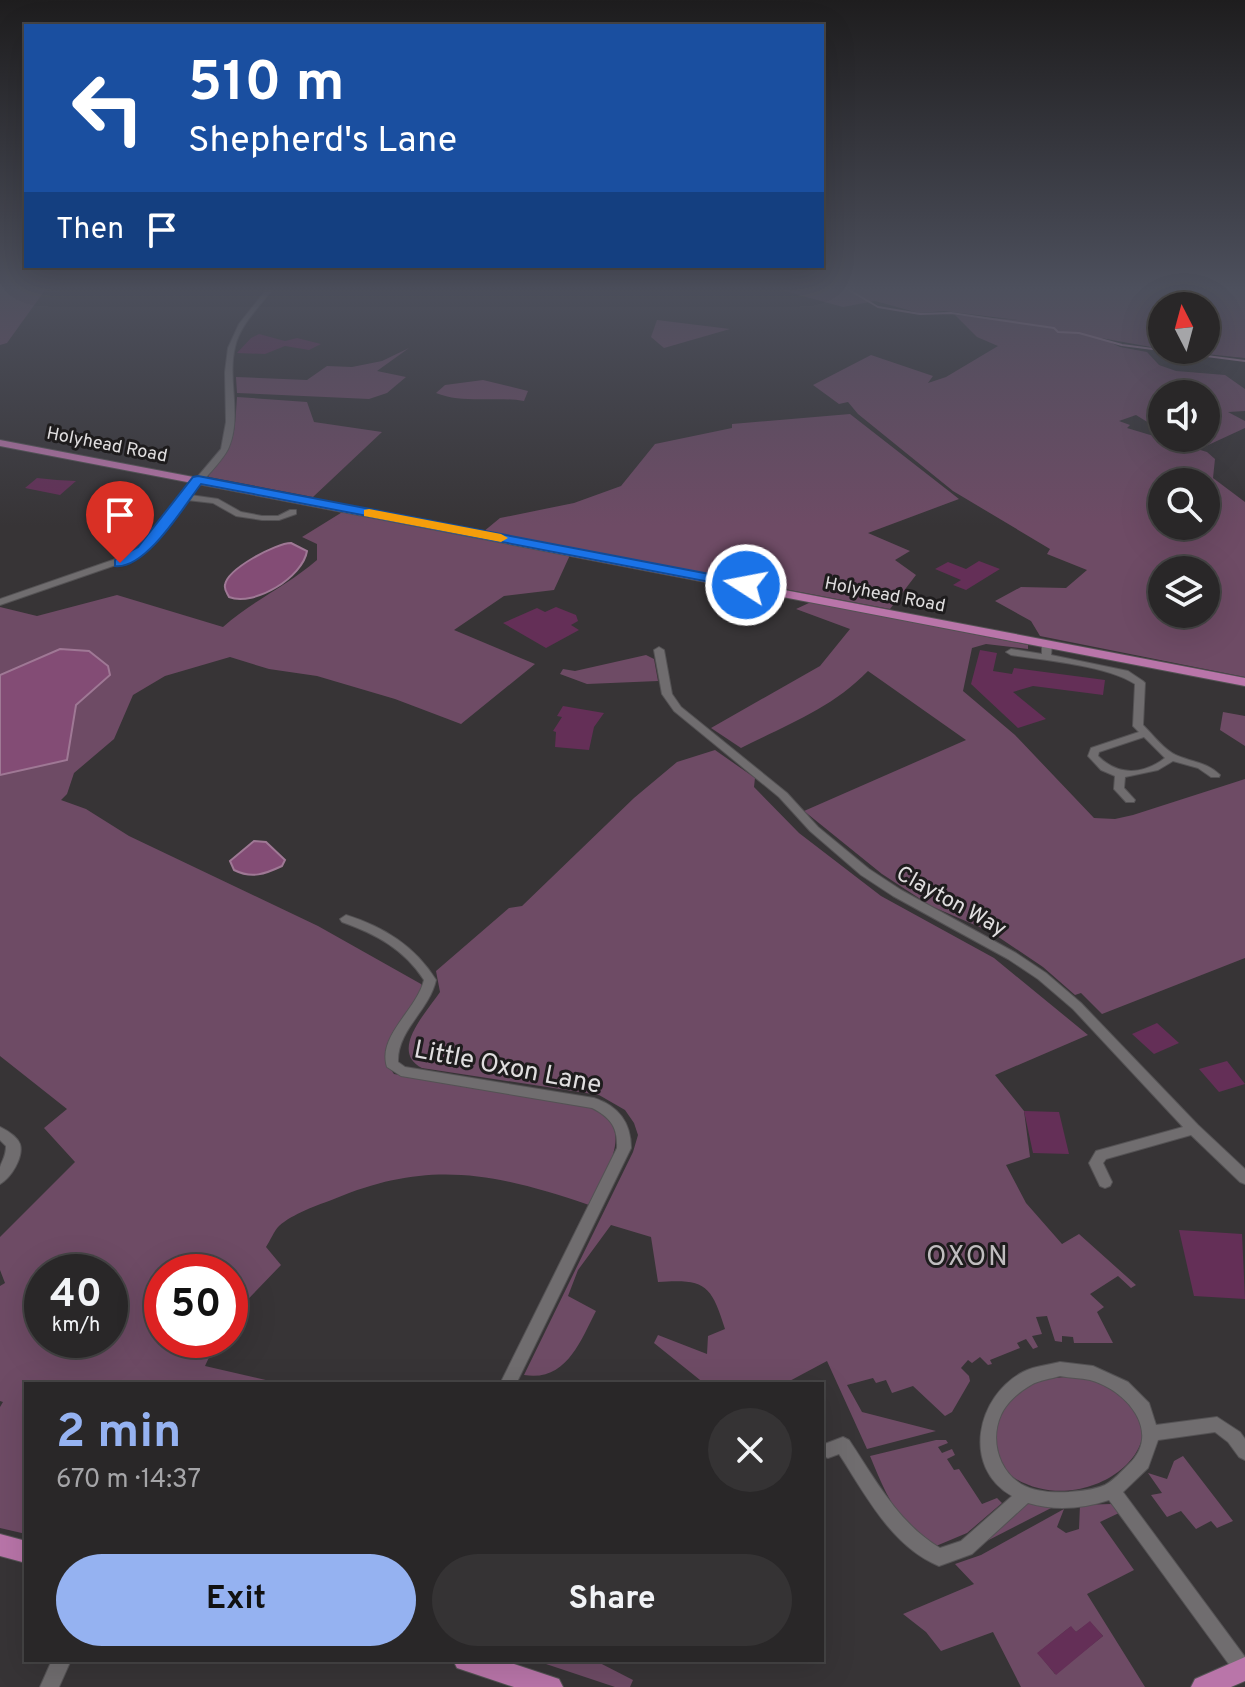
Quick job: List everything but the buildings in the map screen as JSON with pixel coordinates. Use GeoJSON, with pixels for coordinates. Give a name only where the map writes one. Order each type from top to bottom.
{"type":"FeatureCollection","features":[{"type":"Feature","properties":{"kind":"main road","name":"Holyhead Road"},"geometry":{"type":"LineString","coordinates":[[0,443],[1046,651],[1245,682]]}},
{"type":"Feature","properties":{"kind":"main road"},"geometry":{"type":"LineString","coordinates":[[0,1545],[24,1551]]}},
{"type":"Feature","properties":{"kind":"main road"},"geometry":{"type":"LineString","coordinates":[[471,1662],[551,1687]]}},
{"type":"Feature","properties":{"kind":"main road"},"geometry":{"type":"LineString","coordinates":[[1203,1687],[1244,1670]]}},
{"type":"Feature","properties":{"kind":"street"},"geometry":{"type":"LineString","coordinates":[[0,602],[128,560],[143,550],[225,449],[230,434],[231,369]]}},
{"type":"Feature","properties":{"kind":"street"},"geometry":{"type":"LineString","coordinates":[[185,497],[215,501],[239,514],[262,518],[293,515]]}},
{"type":"Feature","properties":{"kind":"street","name":"Clayton Way"},"geometry":{"type":"LineString","coordinates":[[659,650],[667,694],[677,709],[783,795],[824,839],[865,872],[1042,976],[1077,1006],[1193,1129],[1245,1178]]}},
{"type":"Feature","properties":{"kind":"street"},"geometry":{"type":"LineString","coordinates":[[1011,652],[1046,651],[1120,672],[1137,680],[1141,687],[1137,720],[1144,734],[1171,757],[1195,763],[1215,775]]}},
{"type":"Feature","properties":{"kind":"street"},"geometry":{"type":"LineString","coordinates":[[1144,734],[1092,753],[1102,765],[1120,775],[1150,769],[1166,763],[1171,757]]}},
{"type":"Feature","properties":{"kind":"street"},"geometry":{"type":"LineString","coordinates":[[1120,775],[1119,789],[1130,800]]}},
{"type":"Feature","properties":{"kind":"street","name":"Little Oxon Lane"},"geometry":{"type":"LineString","coordinates":[[346,919],[393,939],[410,952],[430,980],[429,995],[393,1044],[392,1064],[401,1071],[594,1103],[613,1113],[624,1129],[624,1148],[509,1382]]}},
{"type":"Feature","properties":{"kind":"street"},"geometry":{"type":"LineString","coordinates":[[1105,1182],[1096,1163],[1101,1155],[1193,1129]]}},
{"type":"Feature","properties":{"kind":"street"},"geometry":{"type":"LineString","coordinates":[[0,1132],[13,1144],[14,1151],[8,1169],[0,1178]]}},
{"type":"Feature","properties":{"kind":"street"},"geometry":{"type":"LineString","coordinates":[[1077,1370],[1113,1379],[1126,1387],[1141,1402],[1151,1433],[1146,1456],[1140,1466],[1112,1491],[1058,1500],[1025,1495],[1003,1478],[988,1454],[986,1439],[988,1426],[1002,1398],[1032,1376],[1077,1370]]}},
{"type":"Feature","properties":{"kind":"street"},"geometry":{"type":"LineString","coordinates":[[1151,1433],[1217,1424],[1234,1437],[1245,1452]]}},
{"type":"Feature","properties":{"kind":"street"},"geometry":{"type":"LineString","coordinates":[[828,1450],[843,1445],[894,1521],[924,1550],[939,1557],[966,1548],[1025,1495]]}},
{"type":"Feature","properties":{"kind":"street"},"geometry":{"type":"LineString","coordinates":[[1112,1491],[1244,1670]]}},
{"type":"Feature","properties":{"kind":"street"},"geometry":{"type":"LineString","coordinates":[[49,1687],[61,1662]]}},
{"type":"Feature","properties":{"kind":"shaded area"},"geometry":{"type":"Polygon","coordinates":[[[323,369],[380,369],[377,371],[406,377],[387,393],[369,399],[237,393],[236,377],[307,380],[323,369]]]}},
{"type":"Feature","properties":{"kind":"shaded area"},"geometry":{"type":"Polygon","coordinates":[[[844,369],[912,369],[933,376],[928,383],[960,369],[1170,369],[1225,375],[1245,389],[1245,411],[1228,412],[1245,421],[1245,428],[1220,440],[1220,380],[1148,380],[1148,422],[1136,415],[1119,421],[1130,425],[1127,428],[1148,434],[1148,452],[1207,452],[1215,459],[1214,468],[1148,468],[1148,540],[1220,540],[1220,483],[1245,502],[1245,677],[1040,636],[1031,621],[995,601],[1021,587],[1066,588],[1087,570],[1047,554],[1050,549],[953,491],[858,414],[848,402],[839,404],[813,385],[844,369]]]}},
{"type":"Feature","properties":{"kind":"shaded area"},"geometry":{"type":"Polygon","coordinates":[[[483,380],[528,391],[524,401],[457,398],[436,393],[445,385],[483,380]]]}},
{"type":"Feature","properties":{"kind":"shaded area"},"geometry":{"type":"Polygon","coordinates":[[[237,397],[307,402],[314,422],[382,432],[313,497],[209,477],[207,475],[224,456],[232,440],[237,397]]]}},
{"type":"Feature","properties":{"kind":"shaded area"},"geometry":{"type":"Polygon","coordinates":[[[850,414],[959,499],[868,533],[910,551],[895,560],[916,575],[890,609],[483,532],[500,518],[574,503],[621,486],[655,444],[732,428],[732,424],[850,414]]]}},
{"type":"Feature","properties":{"kind":"shaded area"},"geometry":{"type":"Polygon","coordinates":[[[344,511],[570,555],[554,590],[504,596],[454,630],[535,664],[461,724],[395,699],[317,676],[269,669],[230,657],[165,676],[133,695],[114,739],[74,773],[67,794],[61,800],[86,809],[129,836],[318,926],[421,984],[422,996],[399,1023],[388,1042],[388,1063],[394,1074],[586,1105],[602,1113],[612,1124],[615,1135],[610,1163],[589,1205],[522,1185],[462,1175],[431,1175],[368,1186],[305,1210],[279,1226],[266,1247],[281,1265],[248,1299],[248,1254],[144,1254],[144,1358],[209,1358],[205,1366],[274,1382],[24,1382],[24,1534],[0,1528],[0,1407],[3,1402],[0,1401],[0,1286],[5,1283],[0,1270],[0,1237],[75,1162],[44,1128],[67,1109],[0,1056],[0,775],[67,760],[76,705],[61,649],[0,675],[0,607],[37,616],[117,595],[223,627],[317,560],[317,544],[302,537],[344,511]]]}},
{"type":"Feature","properties":{"kind":"shaded area"},"geometry":{"type":"Polygon","coordinates":[[[291,543],[307,551],[304,561],[287,580],[251,598],[229,597],[225,585],[234,572],[264,552],[291,543]]]}},
{"type":"Feature","properties":{"kind":"shaded area"},"geometry":{"type":"Polygon","coordinates":[[[811,602],[1028,645],[1028,649],[986,644],[972,648],[963,691],[1015,735],[1094,818],[1115,819],[1133,815],[1245,779],[1245,958],[1102,1014],[1081,993],[1075,995],[1043,967],[991,932],[931,906],[882,874],[804,811],[966,740],[868,671],[823,706],[741,748],[711,728],[820,666],[850,629],[796,609],[811,602]]]}},
{"type":"Feature","properties":{"kind":"shaded area"},"geometry":{"type":"Polygon","coordinates":[[[60,649],[89,651],[108,666],[110,675],[76,705],[67,760],[0,775],[0,675],[60,649]]]}},
{"type":"Feature","properties":{"kind":"shaded area"},"geometry":{"type":"Polygon","coordinates":[[[646,655],[654,659],[658,681],[587,684],[560,674],[563,669],[575,671],[646,655]]]}},
{"type":"Feature","properties":{"kind":"shaded area"},"geometry":{"type":"Polygon","coordinates":[[[1223,712],[1245,716],[1245,746],[1220,730],[1223,712]]]}},
{"type":"Feature","properties":{"kind":"shaded area"},"geometry":{"type":"Polygon","coordinates":[[[715,750],[755,778],[754,787],[799,833],[881,896],[994,958],[1088,1035],[995,1075],[1024,1111],[1030,1157],[1006,1165],[1026,1203],[1062,1244],[1079,1234],[1136,1285],[1131,1288],[1118,1276],[1090,1294],[1104,1307],[1097,1312],[1113,1343],[1074,1343],[1073,1337],[1062,1336],[1062,1342],[1055,1341],[1047,1316],[1036,1317],[1042,1334],[1032,1336],[1038,1347],[1033,1349],[1026,1339],[1017,1343],[1020,1348],[990,1360],[992,1364],[988,1365],[980,1357],[972,1363],[968,1360],[961,1368],[970,1381],[952,1412],[945,1416],[913,1386],[892,1393],[886,1380],[876,1383],[873,1378],[847,1385],[862,1412],[936,1431],[867,1449],[827,1361],[788,1382],[703,1382],[654,1343],[658,1335],[707,1354],[708,1336],[725,1329],[715,1302],[704,1288],[686,1282],[658,1282],[651,1237],[611,1225],[578,1270],[568,1296],[596,1311],[577,1347],[561,1366],[551,1372],[538,1376],[524,1375],[633,1152],[638,1135],[634,1123],[625,1110],[599,1095],[422,1068],[413,1061],[409,1052],[410,1042],[419,1021],[440,992],[436,971],[509,908],[522,906],[634,798],[677,762],[715,750]]]}},
{"type":"Feature","properties":{"kind":"shaded area"},"geometry":{"type":"Polygon","coordinates":[[[254,841],[266,842],[285,860],[282,866],[258,874],[234,870],[230,861],[254,841]]]}},
{"type":"Feature","properties":{"kind":"shaded area"},"geometry":{"type":"Polygon","coordinates":[[[1083,1376],[1121,1394],[1140,1416],[1142,1439],[1130,1460],[1109,1478],[1080,1489],[1048,1490],[1016,1479],[1006,1472],[995,1454],[994,1435],[1010,1399],[1033,1383],[1083,1376]]]}},
{"type":"Feature","properties":{"kind":"shaded area"},"geometry":{"type":"Polygon","coordinates":[[[946,1440],[948,1443],[938,1447],[942,1453],[952,1449],[955,1455],[947,1459],[954,1470],[959,1469],[982,1504],[997,1498],[1002,1503],[967,1533],[936,1546],[912,1530],[903,1519],[870,1456],[946,1440]]]}},
{"type":"Feature","properties":{"kind":"shaded area"},"geometry":{"type":"Polygon","coordinates":[[[1183,1456],[1233,1521],[1217,1528],[1211,1521],[1196,1529],[1181,1511],[1167,1517],[1151,1495],[1162,1493],[1148,1473],[1167,1479],[1174,1461],[1183,1456]]]}},
{"type":"Feature","properties":{"kind":"shaded area"},"geometry":{"type":"Polygon","coordinates":[[[1029,1502],[1057,1505],[981,1544],[1029,1502]]]}},
{"type":"Feature","properties":{"kind":"shaded area"},"geometry":{"type":"Polygon","coordinates":[[[1111,1504],[1119,1513],[1100,1522],[1134,1570],[1087,1594],[1145,1687],[1021,1687],[993,1632],[941,1651],[926,1632],[903,1614],[974,1584],[955,1564],[981,1555],[1064,1509],[1057,1527],[1066,1533],[1079,1529],[1080,1505],[1111,1504]],[[1090,1622],[1076,1632],[1070,1627],[1038,1653],[1055,1674],[1103,1636],[1090,1622]]]}},
{"type":"Feature","properties":{"kind":"shaded area"},"geometry":{"type":"Polygon","coordinates":[[[540,1662],[598,1662],[633,1680],[630,1687],[615,1687],[540,1662]]]}},
{"type":"Feature","properties":{"kind":"slow traffic"},"geometry":{"type":"LineString","coordinates":[[369,513],[501,538]]}},
{"type":"Feature","properties":{"kind":"district","name":"OXON"},"geometry":{"type":"Point","coordinates":[968,1255]}},
{"type":"Feature","properties":{"kind":"route"},"geometry":{"type":"LineString","coordinates":[[120,563],[143,550],[198,480],[746,585]]}}]}
